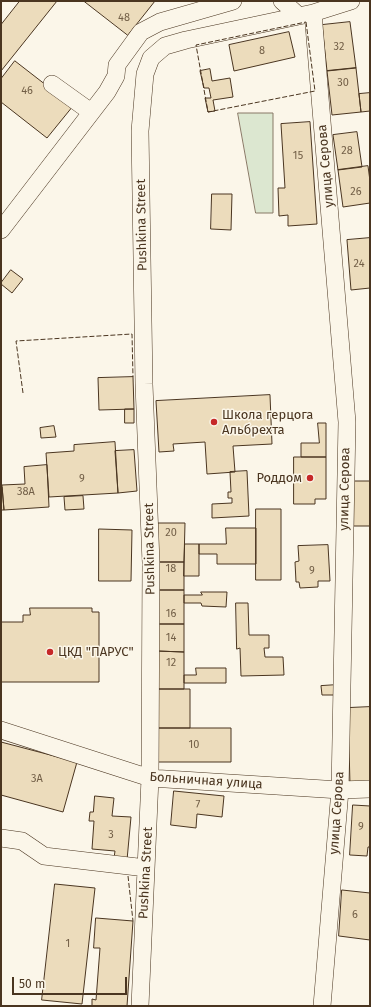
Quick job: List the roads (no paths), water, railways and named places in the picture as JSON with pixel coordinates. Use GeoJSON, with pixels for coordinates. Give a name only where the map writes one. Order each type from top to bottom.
{"type":"FeatureCollection","features":[{"type":"Feature","properties":{"kind":"street"},"geometry":{"type":"LineString","coordinates":[[282,1],[306,14],[351,1]]}},
{"type":"Feature","properties":{"kind":"street"},"geometry":{"type":"LineString","coordinates":[[1,230],[107,92],[116,76],[117,64],[142,32],[160,22],[223,2]]}},
{"type":"Feature","properties":{"kind":"street","name":"Pushkina Street"},"geometry":{"type":"LineString","coordinates":[[140,1006],[150,778],[151,563],[144,384],[140,131],[145,74],[151,58],[165,46],[186,40],[306,14]]}},
{"type":"Feature","properties":{"kind":"street","name":"улица Серова"},"geometry":{"type":"LineString","coordinates":[[306,14],[347,422],[340,790],[322,1006]]}},
{"type":"Feature","properties":{"kind":"street"},"geometry":{"type":"LineString","coordinates":[[52,84],[91,112]]}},
{"type":"Feature","properties":{"kind":"street","name":"Больничная улица"},"geometry":{"type":"LineString","coordinates":[[1,730],[150,778],[340,790],[370,789]]}},
{"type":"Feature","properties":{"kind":"street"},"geometry":{"type":"LineString","coordinates":[[1,838],[22,841],[44,856],[146,868]]}},
{"type":"Feature","properties":{"kind":"place","name":"Школа герцога Альбрехта"},"geometry":{"type":"Point","coordinates":[214,422]}},
{"type":"Feature","properties":{"kind":"place","name":"Роддом"},"geometry":{"type":"Point","coordinates":[310,478]}},
{"type":"Feature","properties":{"kind":"place","name":"ЦКД \"ПАРУС\""},"geometry":{"type":"Point","coordinates":[50,652]}}]}
